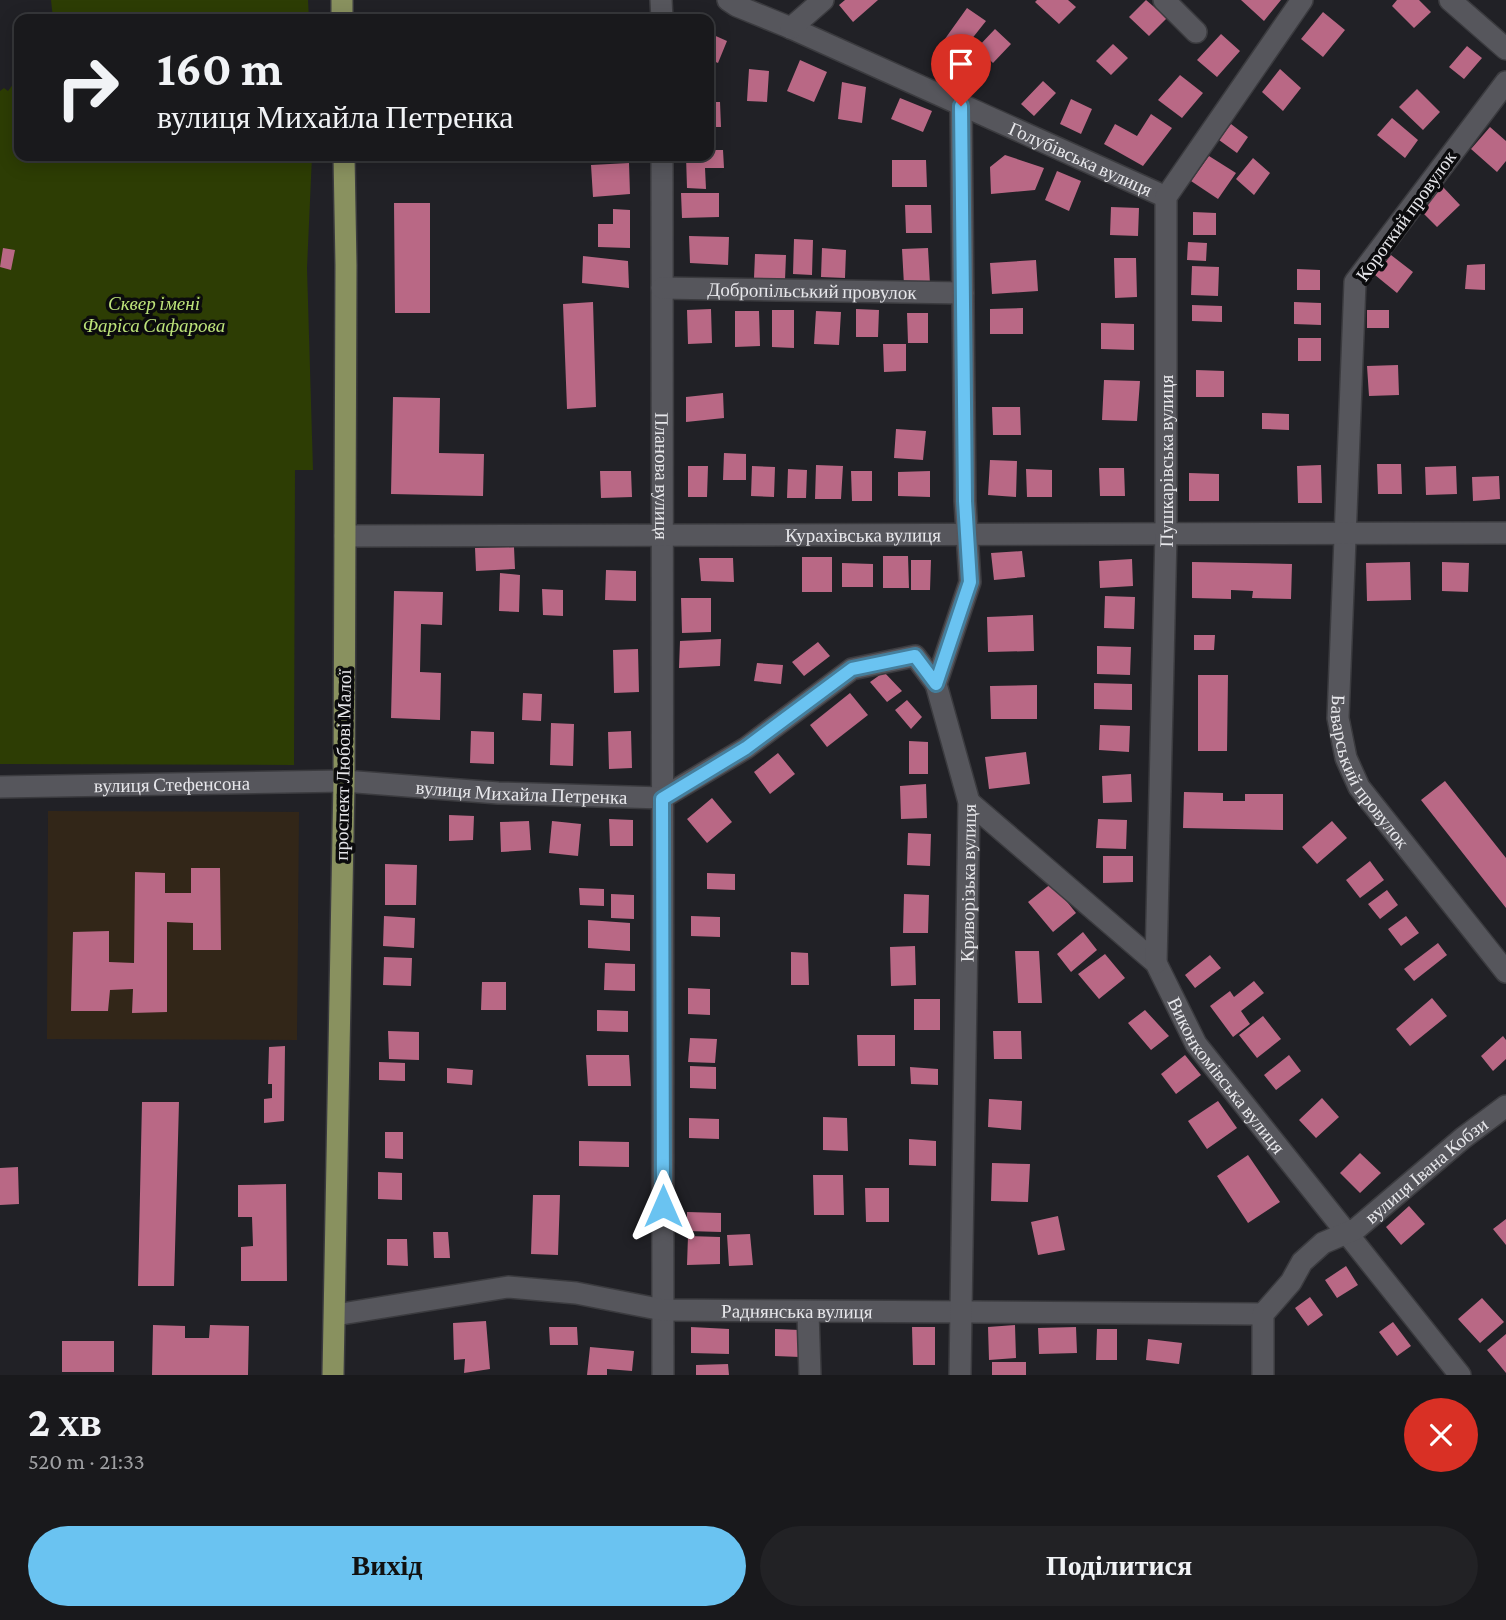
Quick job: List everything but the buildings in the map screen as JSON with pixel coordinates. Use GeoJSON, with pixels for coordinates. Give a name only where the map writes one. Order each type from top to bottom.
{"type":"FeatureCollection","features":[{"type":"Feature","properties":{"kind":"main road","name":"проспект Любові Малої"},"geometry":{"type":"LineString","coordinates":[[333,1375],[344,781],[344,161]]}},
{"type":"Feature","properties":{"kind":"street","name":"Голубівська вулиця"},"geometry":{"type":"LineString","coordinates":[[728,0],[1166,197]]}},
{"type":"Feature","properties":{"kind":"street"},"geometry":{"type":"LineString","coordinates":[[791,28],[823,0]]}},
{"type":"Feature","properties":{"kind":"street"},"geometry":{"type":"LineString","coordinates":[[1164,0],[1196,32]]}},
{"type":"Feature","properties":{"kind":"street"},"geometry":{"type":"LineString","coordinates":[[1166,197],[1301,0]]}},
{"type":"Feature","properties":{"kind":"street"},"geometry":{"type":"LineString","coordinates":[[1450,0],[1506,49]]}},
{"type":"Feature","properties":{"kind":"street","name":"Короткий провулок"},"geometry":{"type":"LineString","coordinates":[[1347,533],[1355,282],[1506,82]]}},
{"type":"Feature","properties":{"kind":"street"},"geometry":{"type":"LineString","coordinates":[[936,684],[970,582],[961,106]]}},
{"type":"Feature","properties":{"kind":"street","name":"Планова вулиця"},"geometry":{"type":"LineString","coordinates":[[662,161],[663,1375]]}},
{"type":"Feature","properties":{"kind":"street","name":"Пушкарівська вулиця"},"geometry":{"type":"LineString","coordinates":[[1156,963],[1166,533],[1166,197]]}},
{"type":"Feature","properties":{"kind":"street","name":"Добропільський провулок"},"geometry":{"type":"LineString","coordinates":[[662,288],[963,293]]}},
{"type":"Feature","properties":{"kind":"street","name":"Баварський провулок"},"geometry":{"type":"LineString","coordinates":[[1347,533],[1338,718],[1346,758],[1359,787],[1506,972]]}},
{"type":"Feature","properties":{"kind":"street","name":"Курахівська вулиця"},"geometry":{"type":"LineString","coordinates":[[345,536],[1506,533]]}},
{"type":"Feature","properties":{"kind":"street"},"geometry":{"type":"LineString","coordinates":[[662,799],[746,748],[852,669],[915,656],[936,684]]}},
{"type":"Feature","properties":{"kind":"street","name":"Криворізька вулиця"},"geometry":{"type":"LineString","coordinates":[[936,684],[970,802],[960,1375]]}},
{"type":"Feature","properties":{"kind":"street","name":"вулиця Михайла Петренка"},"geometry":{"type":"LineString","coordinates":[[344,781],[498,793],[662,799]]}},
{"type":"Feature","properties":{"kind":"street","name":"вулиця Стефенсона"},"geometry":{"type":"LineString","coordinates":[[0,787],[344,781]]}},
{"type":"Feature","properties":{"kind":"street","name":"Виконкомівська вулиця"},"geometry":{"type":"LineString","coordinates":[[970,802],[1156,963],[1196,1044],[1460,1375]]}},
{"type":"Feature","properties":{"kind":"street","name":"вулиця Івана Кобзи"},"geometry":{"type":"LineString","coordinates":[[1263,1314],[1291,1282],[1302,1262],[1323,1242],[1356,1228],[1506,1105]]}},
{"type":"Feature","properties":{"kind":"street","name":"Раднянська вулиця"},"geometry":{"type":"LineString","coordinates":[[335,1315],[508,1287],[576,1293],[663,1310],[1263,1314]]}},
{"type":"Feature","properties":{"kind":"street"},"geometry":{"type":"LineString","coordinates":[[808,1312],[810,1375]]}},
{"type":"Feature","properties":{"kind":"street"},"geometry":{"type":"LineString","coordinates":[[1263,1314],[1263,1375]]}},
{"type":"Feature","properties":{"kind":"shaded area"},"geometry":{"type":"Polygon","coordinates":[[[48,811],[299,812],[297,1040],[47,1039],[48,811]]]}},
{"type":"Feature","properties":{"kind":"green space"},"geometry":{"type":"Polygon","coordinates":[[[51,0],[308,0],[309,14],[52,14],[51,0]]]}},
{"type":"Feature","properties":{"kind":"green space","name":"Сквер імені Фаріса Сафарова"},"geometry":{"type":"Polygon","coordinates":[[[14,83],[14,161],[312,161],[307,268],[313,470],[295,470],[294,765],[0,764],[0,91],[4,88],[8,91],[14,83]]]}},
{"type":"Feature","properties":{"kind":"route"},"geometry":{"type":"LineString","coordinates":[[663,1206],[662,799],[746,748],[852,669],[915,656],[936,684],[970,582],[965,501],[961,106]]}}]}
